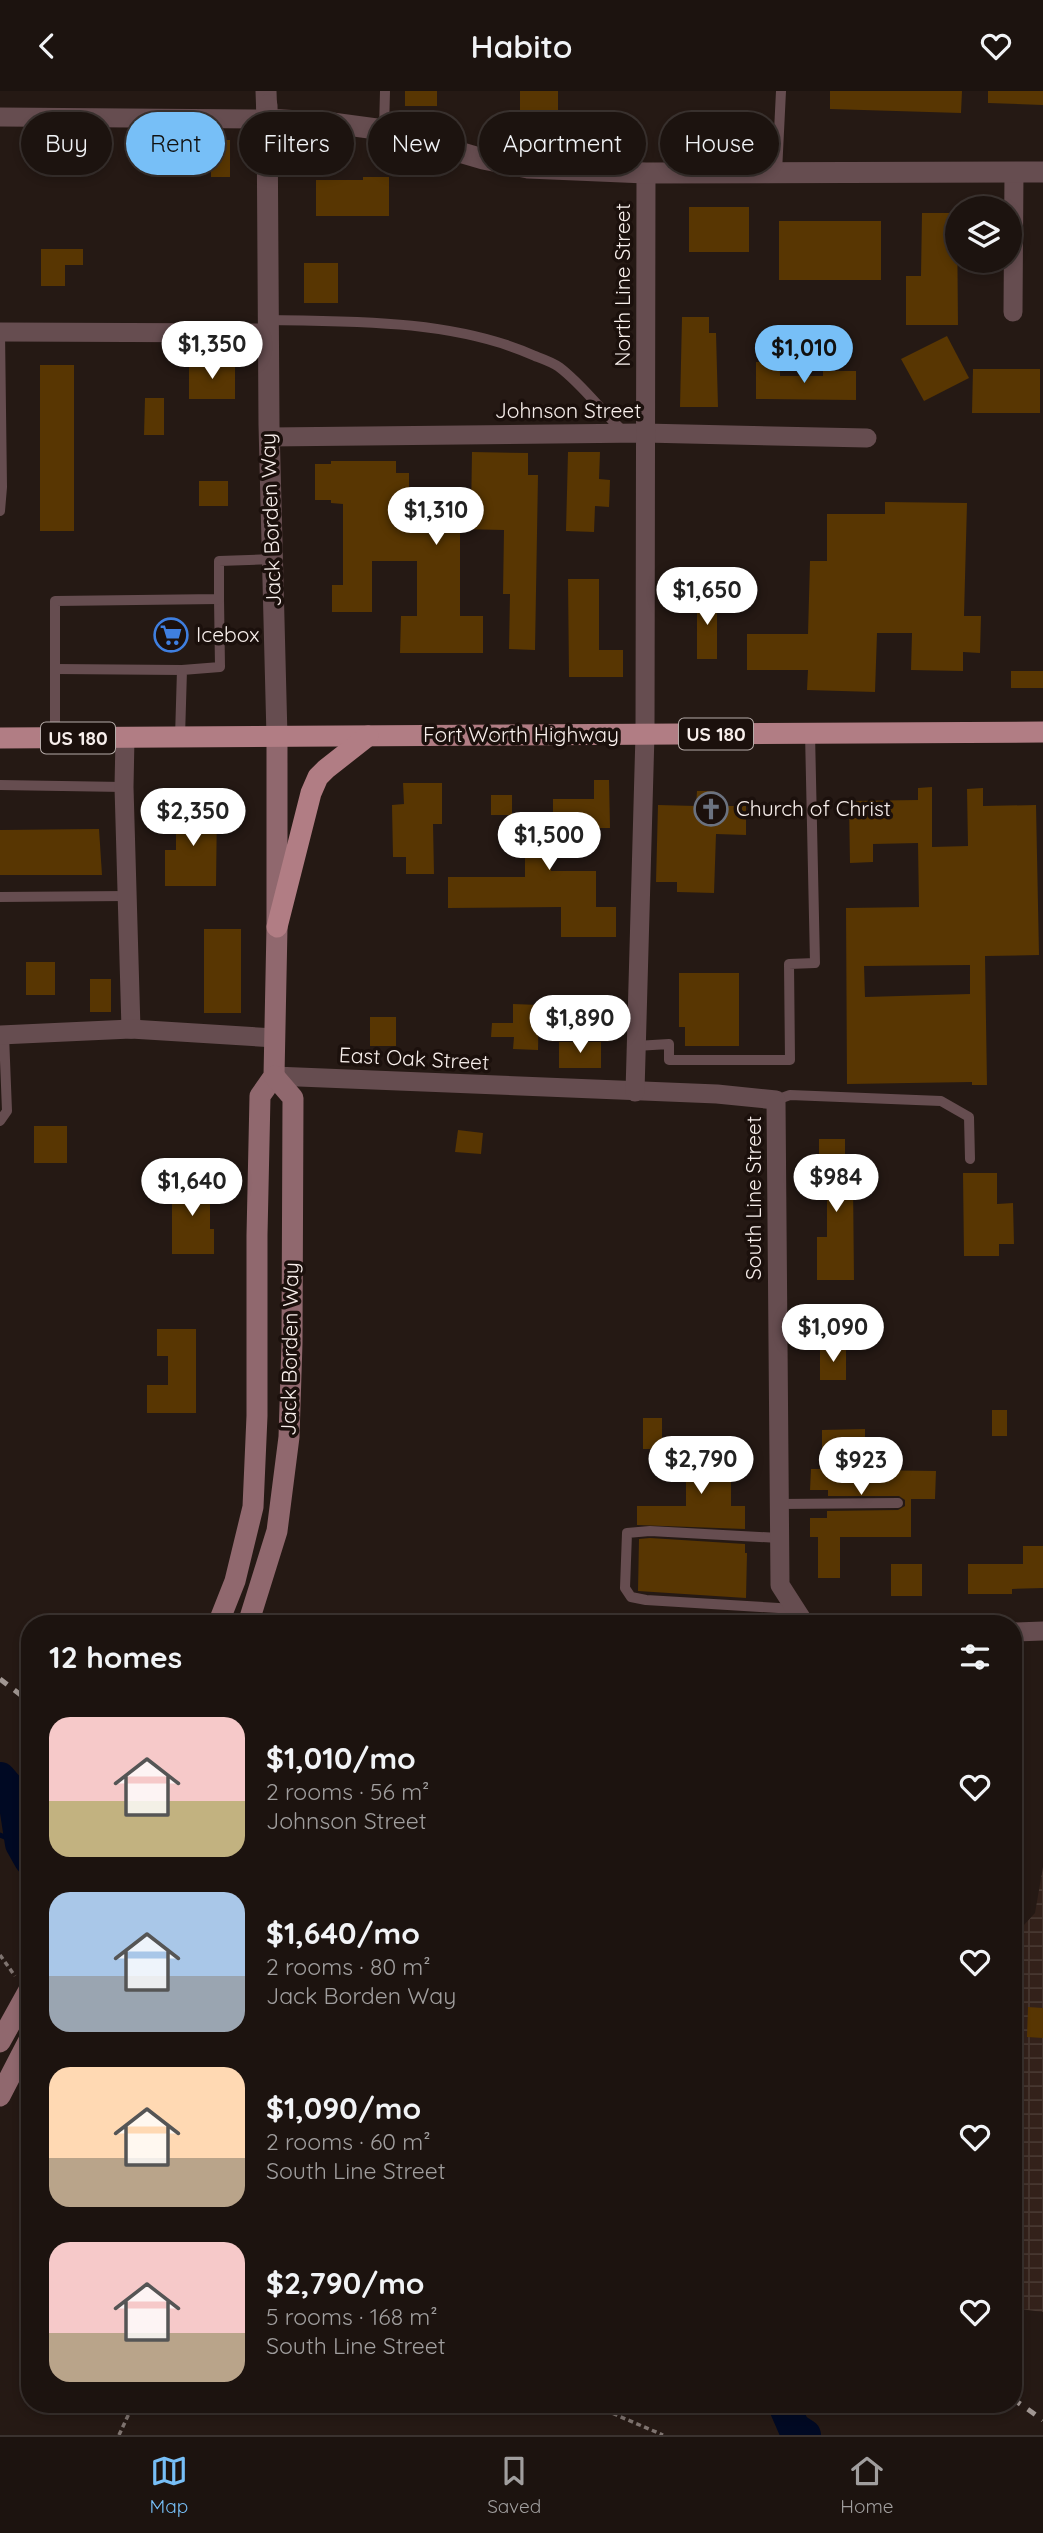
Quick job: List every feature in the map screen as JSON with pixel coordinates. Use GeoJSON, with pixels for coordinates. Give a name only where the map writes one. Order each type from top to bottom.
{"type":"FeatureCollection","features":[{"type":"Feature","properties":{"kind":"main road","name":"Fort Worth Highway"},"geometry":{"type":"LineString","coordinates":[[0,738],[1043,732]]}},
{"type":"Feature","properties":{"kind":"main road"},"geometry":{"type":"LineString","coordinates":[[277,927],[311,793],[318,777],[368,736]]}},
{"type":"Feature","properties":{"kind":"main road","name":"Jack Borden Way"},"geometry":{"type":"LineString","coordinates":[[221,1615],[234,1581],[253,1507],[257,1416],[260,1096],[274,1076],[277,737]]}},
{"type":"Feature","properties":{"kind":"main road","name":"Jack Borden Way"},"geometry":{"type":"LineString","coordinates":[[251,1615],[277,1531],[289,1437],[293,1098],[274,1076]]}},
{"type":"Feature","properties":{"kind":"main road"},"geometry":{"type":"LineString","coordinates":[[0,2042],[21,2005]]}},
{"type":"Feature","properties":{"kind":"main road"},"geometry":{"type":"LineString","coordinates":[[0,2096],[21,2055]]}},
{"type":"Feature","properties":{"kind":"street","name":"Jack Borden Way"},"geometry":{"type":"LineString","coordinates":[[266,91],[267,112]]}},
{"type":"Feature","properties":{"kind":"street"},"geometry":{"type":"LineString","coordinates":[[0,117],[239,119]]}},
{"type":"Feature","properties":{"kind":"street"},"geometry":{"type":"LineString","coordinates":[[779,172],[1043,172]]}},
{"type":"Feature","properties":{"kind":"street"},"geometry":{"type":"LineString","coordinates":[[1013,312],[1014,172]]}},
{"type":"Feature","properties":{"kind":"street"},"geometry":{"type":"LineString","coordinates":[[646,173],[660,173]]}},
{"type":"Feature","properties":{"kind":"street","name":"Jack Borden Way"},"geometry":{"type":"LineString","coordinates":[[267,175],[269,437],[277,737]]}},
{"type":"Feature","properties":{"kind":"street","name":"North Line Street"},"geometry":{"type":"LineString","coordinates":[[645,734],[635,433],[646,175]]}},
{"type":"Feature","properties":{"kind":"street"},"geometry":{"type":"LineString","coordinates":[[0,332],[268,327]]}},
{"type":"Feature","properties":{"kind":"street","name":"Johnson Street"},"geometry":{"type":"LineString","coordinates":[[269,437],[635,433],[867,439]]}},
{"type":"Feature","properties":{"kind":"street"},"geometry":{"type":"LineString","coordinates":[[635,1092],[645,734]]}},
{"type":"Feature","properties":{"kind":"street"},"geometry":{"type":"LineString","coordinates":[[125,738],[131,1030]]}},
{"type":"Feature","properties":{"kind":"street"},"geometry":{"type":"LineString","coordinates":[[2,1035],[131,1030],[275,1038]]}},
{"type":"Feature","properties":{"kind":"street","name":"East Oak Street"},"geometry":{"type":"LineString","coordinates":[[274,1076],[635,1092]]}},
{"type":"Feature","properties":{"kind":"street","name":"South Line Street"},"geometry":{"type":"LineString","coordinates":[[635,1092],[717,1094],[776,1100],[780,1585],[799,1615]]}},
{"type":"Feature","properties":{"kind":"street"},"geometry":{"type":"LineString","coordinates":[[1022,1632],[1043,1631]]}},
{"type":"Feature","properties":{"kind":"lane"},"geometry":{"type":"LineString","coordinates":[[384,112],[385,91]]}},
{"type":"Feature","properties":{"kind":"lane"},"geometry":{"type":"LineString","coordinates":[[779,145],[781,91]]}},
{"type":"Feature","properties":{"kind":"lane"},"geometry":{"type":"LineString","coordinates":[[268,327],[327,321],[402,326],[465,334],[512,345],[558,366],[635,433]]}},
{"type":"Feature","properties":{"kind":"lane"},"geometry":{"type":"LineString","coordinates":[[0,332],[0,511]]}},
{"type":"Feature","properties":{"kind":"lane"},"geometry":{"type":"LineString","coordinates":[[56,669],[182,670],[220,667],[219,561],[273,559]]}},
{"type":"Feature","properties":{"kind":"lane"},"geometry":{"type":"LineString","coordinates":[[55,738],[55,601],[219,599]]}},
{"type":"Feature","properties":{"kind":"lane"},"geometry":{"type":"LineString","coordinates":[[180,737],[182,670]]}},
{"type":"Feature","properties":{"kind":"lane"},"geometry":{"type":"LineString","coordinates":[[636,1046],[669,1044],[669,1060],[790,1060],[789,964],[815,963],[810,733]]}},
{"type":"Feature","properties":{"kind":"lane"},"geometry":{"type":"LineString","coordinates":[[0,785],[124,787]]}},
{"type":"Feature","properties":{"kind":"lane"},"geometry":{"type":"LineString","coordinates":[[0,897],[127,896]]}},
{"type":"Feature","properties":{"kind":"lane"},"geometry":{"type":"LineString","coordinates":[[0,1121],[7,1111],[2,1035]]}},
{"type":"Feature","properties":{"kind":"lane"},"geometry":{"type":"LineString","coordinates":[[776,1100],[790,1095],[941,1101],[969,1117],[970,1159]]}},
{"type":"Feature","properties":{"kind":"lane"},"geometry":{"type":"LineString","coordinates":[[779,1504],[898,1503]]}},
{"type":"Feature","properties":{"kind":"lane"},"geometry":{"type":"LineString","coordinates":[[779,1538],[650,1531],[627,1533],[625,1588],[631,1597],[783,1615]]}},
{"type":"Feature","properties":{"kind":"path"},"geometry":{"type":"LineString","coordinates":[[119,2435],[129,2413]]}},
{"type":"Feature","properties":{"kind":"path"},"geometry":{"type":"LineString","coordinates":[[612,2413],[663,2435]]}},
{"type":"Feature","properties":{"kind":"shaded area"},"geometry":{"type":"Polygon","coordinates":[[[1043,1867],[1043,2312],[1022,2309],[1022,1927],[1035,1913],[1043,1867]]]}},
{"type":"Feature","properties":{"kind":"building"},"geometry":{"type":"Polygon","coordinates":[[[405,91],[437,91],[437,106],[405,106],[405,91]]]}},
{"type":"Feature","properties":{"kind":"building"},"geometry":{"type":"Polygon","coordinates":[[[520,91],[558,91],[558,112],[520,112],[520,91]]]}},
{"type":"Feature","properties":{"kind":"building"},"geometry":{"type":"Polygon","coordinates":[[[830,91],[962,91],[961,113],[830,109],[830,91]]]}},
{"type":"Feature","properties":{"kind":"building"},"geometry":{"type":"Polygon","coordinates":[[[988,91],[1043,91],[1043,105],[988,103],[988,91]]]}},
{"type":"Feature","properties":{"kind":"building"},"geometry":{"type":"Polygon","coordinates":[[[225,140],[230,140],[230,177],[211,177],[225,175],[225,140]]]}},
{"type":"Feature","properties":{"kind":"building"},"geometry":{"type":"Polygon","coordinates":[[[363,177],[389,177],[389,216],[316,216],[316,180],[363,180],[363,177]]]}},
{"type":"Feature","properties":{"kind":"building"},"geometry":{"type":"Polygon","coordinates":[[[689,207],[749,207],[749,252],[689,252],[689,207]]]}},
{"type":"Feature","properties":{"kind":"building"},"geometry":{"type":"Polygon","coordinates":[[[922,213],[945,213],[945,273],[958,273],[958,325],[906,325],[906,276],[921,276],[922,213]]]}},
{"type":"Feature","properties":{"kind":"building"},"geometry":{"type":"Polygon","coordinates":[[[779,221],[881,221],[881,280],[779,280],[779,221]]]}},
{"type":"Feature","properties":{"kind":"building"},"geometry":{"type":"Polygon","coordinates":[[[41,249],[83,249],[83,265],[65,265],[65,286],[41,286],[41,249]]]}},
{"type":"Feature","properties":{"kind":"building"},"geometry":{"type":"Polygon","coordinates":[[[304,263],[338,263],[338,303],[304,303],[304,263]]]}},
{"type":"Feature","properties":{"kind":"building"},"geometry":{"type":"Polygon","coordinates":[[[682,317],[709,317],[709,333],[716,333],[718,407],[680,407],[682,317]]]}},
{"type":"Feature","properties":{"kind":"building"},"geometry":{"type":"Polygon","coordinates":[[[947,336],[969,378],[924,401],[901,359],[947,336]]]}},
{"type":"Feature","properties":{"kind":"building"},"geometry":{"type":"Polygon","coordinates":[[[189,362],[235,362],[235,399],[189,399],[189,362]]]}},
{"type":"Feature","properties":{"kind":"building"},"geometry":{"type":"Polygon","coordinates":[[[756,362],[780,362],[780,376],[823,376],[823,371],[856,371],[856,400],[756,399],[756,362]]]}},
{"type":"Feature","properties":{"kind":"building"},"geometry":{"type":"Polygon","coordinates":[[[40,365],[74,365],[74,531],[40,531],[40,365]]]}},
{"type":"Feature","properties":{"kind":"building"},"geometry":{"type":"Polygon","coordinates":[[[973,369],[1040,369],[1040,413],[972,413],[973,369]]]}},
{"type":"Feature","properties":{"kind":"building"},"geometry":{"type":"Polygon","coordinates":[[[145,398],[164,398],[164,435],[144,435],[145,398]]]}},
{"type":"Feature","properties":{"kind":"building"},"geometry":{"type":"Polygon","coordinates":[[[472,452],[528,453],[528,475],[538,475],[535,650],[509,649],[510,594],[503,594],[504,530],[460,529],[460,616],[483,616],[483,653],[400,653],[401,616],[417,616],[417,561],[372,561],[372,612],[332,612],[332,585],[343,585],[343,504],[331,503],[331,500],[315,500],[315,464],[331,464],[331,461],[396,461],[396,473],[409,473],[409,515],[471,515],[472,452]]]}},
{"type":"Feature","properties":{"kind":"building"},"geometry":{"type":"Polygon","coordinates":[[[568,452],[600,452],[599,479],[610,480],[609,507],[595,506],[594,532],[566,531],[568,452]]]}},
{"type":"Feature","properties":{"kind":"building"},"geometry":{"type":"Polygon","coordinates":[[[199,481],[228,481],[228,506],[199,506],[199,481]]]}},
{"type":"Feature","properties":{"kind":"building"},"geometry":{"type":"Polygon","coordinates":[[[885,502],[967,503],[964,616],[981,616],[980,653],[963,652],[963,671],[911,670],[912,633],[877,633],[875,692],[807,690],[808,670],[747,670],[747,634],[808,634],[810,561],[827,561],[827,514],[885,514],[885,502]]]}},
{"type":"Feature","properties":{"kind":"building"},"geometry":{"type":"Polygon","coordinates":[[[568,579],[599,579],[599,650],[623,650],[623,677],[569,677],[568,579]]]}},
{"type":"Feature","properties":{"kind":"building"},"geometry":{"type":"Polygon","coordinates":[[[697,595],[717,595],[717,659],[697,659],[697,595]]]}},
{"type":"Feature","properties":{"kind":"building"},"geometry":{"type":"Polygon","coordinates":[[[1011,671],[1043,671],[1043,688],[1011,688],[1011,671]]]}},
{"type":"Feature","properties":{"kind":"building"},"geometry":{"type":"Polygon","coordinates":[[[594,780],[609,780],[610,828],[569,828],[569,836],[551,836],[551,871],[596,871],[596,907],[616,907],[616,937],[561,937],[561,907],[448,908],[448,877],[525,877],[525,814],[553,814],[553,799],[594,799],[594,780]]]}},
{"type":"Feature","properties":{"kind":"building"},"geometry":{"type":"Polygon","coordinates":[[[403,783],[442,783],[442,824],[433,824],[434,874],[406,874],[406,857],[393,857],[392,805],[404,804],[403,783]]]}},
{"type":"Feature","properties":{"kind":"building"},"geometry":{"type":"Polygon","coordinates":[[[932,787],[932,847],[968,846],[967,789],[983,788],[983,806],[1036,805],[1039,955],[985,956],[987,1085],[972,1085],[972,1082],[847,1084],[846,908],[919,907],[918,843],[873,844],[873,862],[850,863],[849,801],[918,800],[918,788],[932,787]],[[970,965],[864,966],[865,997],[970,994],[970,965]]]}},
{"type":"Feature","properties":{"kind":"building"},"geometry":{"type":"Polygon","coordinates":[[[697,791],[714,791],[714,806],[746,806],[746,835],[716,834],[714,893],[677,892],[677,882],[656,882],[658,805],[696,806],[697,791]]]}},
{"type":"Feature","properties":{"kind":"building"},"geometry":{"type":"Polygon","coordinates":[[[491,795],[512,795],[512,815],[491,815],[491,795]]]}},
{"type":"Feature","properties":{"kind":"building"},"geometry":{"type":"Polygon","coordinates":[[[176,805],[217,805],[216,886],[165,886],[165,850],[176,850],[176,805]]]}},
{"type":"Feature","properties":{"kind":"building"},"geometry":{"type":"Polygon","coordinates":[[[99,829],[102,875],[0,875],[0,830],[99,829]]]}},
{"type":"Feature","properties":{"kind":"building"},"geometry":{"type":"Polygon","coordinates":[[[204,929],[241,929],[241,1013],[204,1013],[204,929]]]}},
{"type":"Feature","properties":{"kind":"building"},"geometry":{"type":"Polygon","coordinates":[[[26,962],[55,962],[55,995],[26,995],[26,962]]]}},
{"type":"Feature","properties":{"kind":"building"},"geometry":{"type":"Polygon","coordinates":[[[679,973],[739,973],[739,1046],[685,1046],[685,1027],[679,1027],[679,973]]]}},
{"type":"Feature","properties":{"kind":"building"},"geometry":{"type":"Polygon","coordinates":[[[90,979],[111,979],[111,1012],[90,1012],[90,979]]]}},
{"type":"Feature","properties":{"kind":"building"},"geometry":{"type":"Polygon","coordinates":[[[513,1004],[539,1005],[538,1050],[513,1049],[514,1037],[491,1037],[492,1023],[513,1023],[513,1004]]]}},
{"type":"Feature","properties":{"kind":"building"},"geometry":{"type":"Polygon","coordinates":[[[370,1017],[396,1017],[396,1046],[370,1046],[370,1017]]]}},
{"type":"Feature","properties":{"kind":"building"},"geometry":{"type":"Polygon","coordinates":[[[559,1042],[601,1042],[601,1068],[559,1068],[559,1042]]]}},
{"type":"Feature","properties":{"kind":"building"},"geometry":{"type":"Polygon","coordinates":[[[34,1126],[67,1126],[67,1163],[34,1163],[34,1126]]]}},
{"type":"Feature","properties":{"kind":"building"},"geometry":{"type":"Polygon","coordinates":[[[458,1130],[483,1133],[481,1154],[455,1152],[458,1130]]]}},
{"type":"Feature","properties":{"kind":"building"},"geometry":{"type":"Polygon","coordinates":[[[819,1139],[845,1139],[845,1182],[853,1182],[854,1280],[817,1280],[817,1237],[827,1237],[827,1192],[814,1192],[814,1175],[819,1175],[819,1139]]]}},
{"type":"Feature","properties":{"kind":"building"},"geometry":{"type":"Polygon","coordinates":[[[963,1173],[997,1173],[997,1204],[1013,1203],[1014,1244],[999,1244],[999,1256],[964,1256],[963,1173]]]}},
{"type":"Feature","properties":{"kind":"building"},"geometry":{"type":"Polygon","coordinates":[[[172,1180],[210,1180],[210,1229],[214,1229],[214,1254],[172,1254],[172,1180]]]}},
{"type":"Feature","properties":{"kind":"building"},"geometry":{"type":"Polygon","coordinates":[[[157,1329],[196,1329],[196,1413],[147,1413],[147,1385],[168,1385],[168,1356],[157,1356],[157,1329]]]}},
{"type":"Feature","properties":{"kind":"building"},"geometry":{"type":"Polygon","coordinates":[[[820,1348],[846,1348],[846,1380],[820,1380],[820,1348]]]}},
{"type":"Feature","properties":{"kind":"building"},"geometry":{"type":"Polygon","coordinates":[[[992,1410],[1007,1410],[1007,1436],[992,1436],[992,1410]]]}},
{"type":"Feature","properties":{"kind":"building"},"geometry":{"type":"Polygon","coordinates":[[[643,1418],[662,1418],[662,1449],[643,1449],[643,1418]]]}},
{"type":"Feature","properties":{"kind":"building"},"geometry":{"type":"Polygon","coordinates":[[[865,1429],[865,1470],[936,1471],[935,1499],[911,1499],[911,1537],[840,1537],[840,1578],[818,1578],[818,1537],[810,1537],[810,1518],[827,1518],[827,1511],[898,1510],[905,1506],[905,1500],[899,1496],[828,1496],[828,1490],[810,1490],[811,1469],[822,1469],[822,1430],[865,1429]]]}},
{"type":"Feature","properties":{"kind":"building"},"geometry":{"type":"Polygon","coordinates":[[[686,1450],[731,1450],[731,1506],[745,1506],[745,1529],[637,1525],[637,1506],[686,1506],[686,1450]]]}},
{"type":"Feature","properties":{"kind":"building"},"geometry":{"type":"Polygon","coordinates":[[[639,1539],[745,1544],[746,1598],[638,1591],[639,1539]]]}},
{"type":"Feature","properties":{"kind":"building"},"geometry":{"type":"Polygon","coordinates":[[[1023,1546],[1043,1546],[1043,1588],[1012,1589],[1012,1594],[968,1594],[968,1564],[1023,1564],[1023,1546]]]}},
{"type":"Feature","properties":{"kind":"building"},"geometry":{"type":"Polygon","coordinates":[[[891,1564],[922,1564],[922,1596],[891,1596],[891,1564]]]}},
{"type":"Feature","properties":{"kind":"building"},"geometry":{"type":"Polygon","coordinates":[[[1028,2007],[1043,2008],[1043,2038],[1027,2037],[1028,2007]]]}},
{"type":"Feature","properties":{"kind":"waterway"},"geometry":{"type":"LineString","coordinates":[[0,1778],[13,1793],[21,1844]]}},
{"type":"Feature","properties":{"kind":"waterway"},"geometry":{"type":"LineString","coordinates":[[0,1835],[21,1844]]}},
{"type":"Feature","properties":{"kind":"waterway"},"geometry":{"type":"LineString","coordinates":[[787,2413],[794,2428],[805,2435]]}},
{"type":"Feature","properties":{"kind":"railway"},"geometry":{"type":"LineString","coordinates":[[0,1679],[21,1695]]}},
{"type":"Feature","properties":{"kind":"railway"},"geometry":{"type":"LineString","coordinates":[[1022,2405],[1043,2420]]}},
{"type":"Feature","properties":{"kind":"place","name":"Icebox"},"geometry":{"type":"Point","coordinates":[171,635]}},
{"type":"Feature","properties":{"kind":"place","name":"Church of Christ"},"geometry":{"type":"Point","coordinates":[711,809]}}]}
